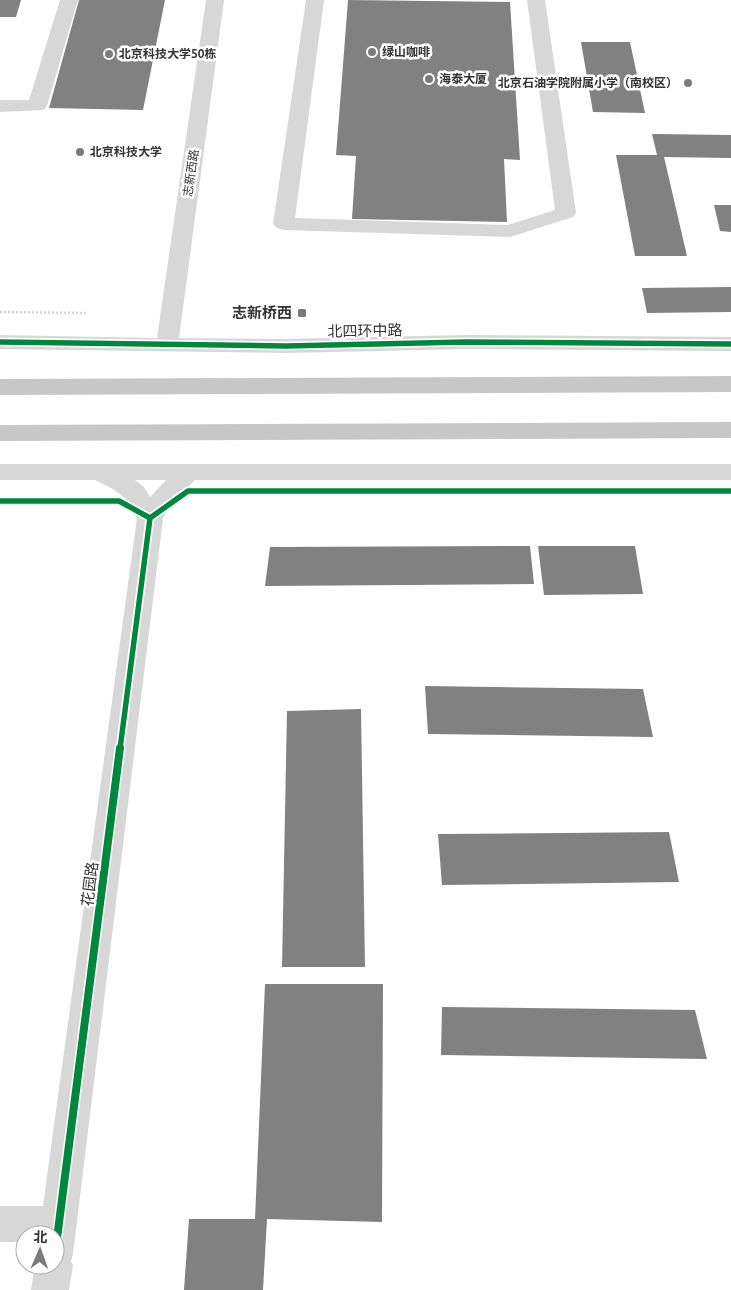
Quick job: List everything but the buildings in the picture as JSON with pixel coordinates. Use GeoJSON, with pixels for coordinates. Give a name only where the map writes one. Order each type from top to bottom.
{"type":"FeatureCollection","features":[{"type":"Feature","properties":{"kind":"highway"},"geometry":{"type":"LineString","coordinates":[[0,387],[731,384]]}},
{"type":"Feature","properties":{"kind":"highway"},"geometry":{"type":"LineString","coordinates":[[0,433],[731,430]]}},
{"type":"Feature","properties":{"kind":"street"},"geometry":{"type":"LineString","coordinates":[[0,106],[37,106],[69,0]]}},
{"type":"Feature","properties":{"kind":"street","name":"志新西路"},"geometry":{"type":"LineString","coordinates":[[167,345],[216,0]]}},
{"type":"Feature","properties":{"kind":"street"},"geometry":{"type":"LineString","coordinates":[[315,0],[284,224],[510,231],[566,213],[536,0]]}},
{"type":"Feature","properties":{"kind":"street","name":"北四环中路"},"geometry":{"type":"LineString","coordinates":[[0,342],[286,346],[466,342],[731,344]]}},
{"type":"Feature","properties":{"kind":"street"},"geometry":{"type":"LineString","coordinates":[[0,472],[731,472]]}},
{"type":"Feature","properties":{"kind":"street"},"geometry":{"type":"LineString","coordinates":[[97,472],[122,483],[135,493],[150,518],[161,500],[189,472]]}},
{"type":"Feature","properties":{"kind":"street","name":"花园路"},"geometry":{"type":"LineString","coordinates":[[59,1225],[150,518]]}},
{"type":"Feature","properties":{"kind":"street"},"geometry":{"type":"LineString","coordinates":[[0,1224],[15,1228]]}},
{"type":"Feature","properties":{"kind":"street"},"geometry":{"type":"LineString","coordinates":[[50,1290],[52,1275]]}},
{"type":"Feature","properties":{"kind":"path"},"geometry":{"type":"LineString","coordinates":[[0,312],[88,312]]}},
{"type":"Feature","properties":{"kind":"cycle path"},"geometry":{"type":"LineString","coordinates":[[0,342],[286,346],[466,342],[731,344]]}},
{"type":"Feature","properties":{"kind":"cycle path"},"geometry":{"type":"LineString","coordinates":[[150,518],[188,491],[731,491]]}},
{"type":"Feature","properties":{"kind":"cycle path"},"geometry":{"type":"LineString","coordinates":[[0,501],[119,501],[150,518]]}},
{"type":"Feature","properties":{"kind":"cycle path"},"geometry":{"type":"LineString","coordinates":[[59,1225],[150,518]]}},
{"type":"Feature","properties":{"kind":"place","name":"绿山咖啡"},"geometry":{"type":"Point","coordinates":[372,52]}},
{"type":"Feature","properties":{"kind":"place","name":"北京科技大学50栋"},"geometry":{"type":"Point","coordinates":[109,54]}},
{"type":"Feature","properties":{"kind":"place","name":"海泰大厦"},"geometry":{"type":"Point","coordinates":[429,79]}},
{"type":"Feature","properties":{"kind":"place","name":"北京石油学院附属小学（南校区）"},"geometry":{"type":"Point","coordinates":[688,83]}},
{"type":"Feature","properties":{"kind":"place","name":"北京科技大学"},"geometry":{"type":"Point","coordinates":[80,152]}},
{"type":"Feature","properties":{"kind":"place","name":"志新桥西"},"geometry":{"type":"Point","coordinates":[302,313]}}]}
